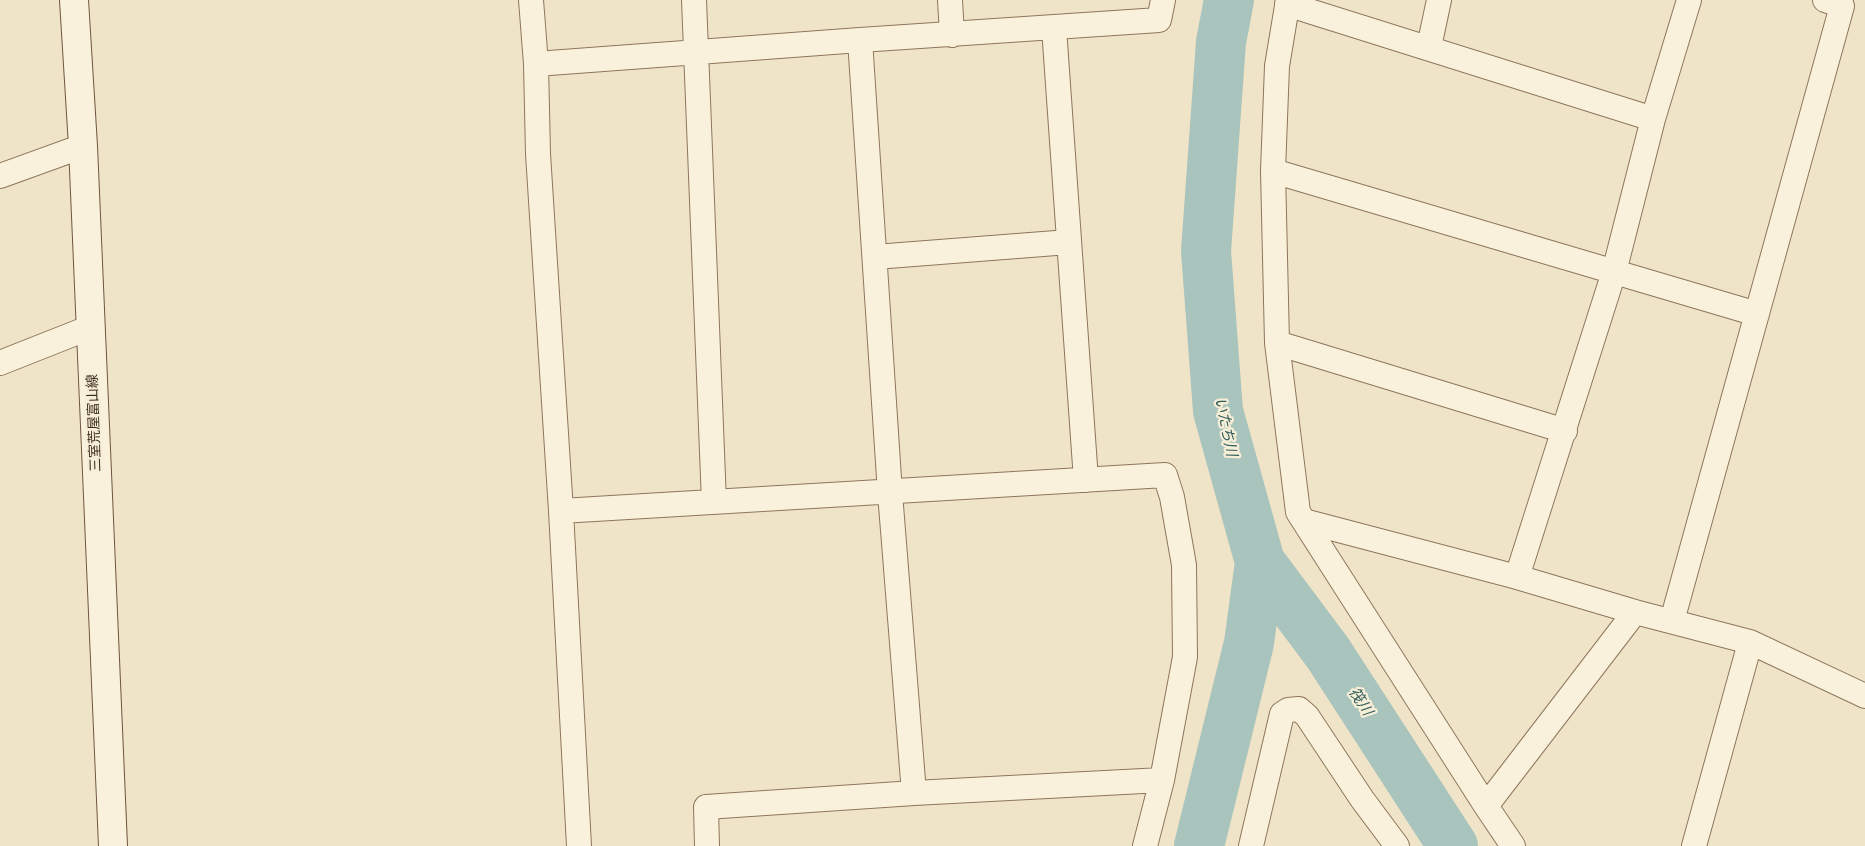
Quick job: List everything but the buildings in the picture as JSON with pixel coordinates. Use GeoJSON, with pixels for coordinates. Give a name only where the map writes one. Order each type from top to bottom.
{"type":"FeatureCollection","features":[{"type":"Feature","properties":{"kind":"main road","name":"三室荒屋富山線"},"geometry":{"type":"LineString","coordinates":[[74,0],[83,146],[113,846]]}},
{"type":"Feature","properties":{"kind":"street"},"geometry":{"type":"LineString","coordinates":[[531,0],[536,64],[538,154],[580,846]]}},
{"type":"Feature","properties":{"kind":"street"},"geometry":{"type":"LineString","coordinates":[[694,0],[698,52],[714,502]]}},
{"type":"Feature","properties":{"kind":"street"},"geometry":{"type":"LineString","coordinates":[[950,0],[952,35]]}},
{"type":"Feature","properties":{"kind":"street"},"geometry":{"type":"LineString","coordinates":[[536,64],[1159,20],[1163,0]]}},
{"type":"Feature","properties":{"kind":"street"},"geometry":{"type":"LineString","coordinates":[[1429,47],[1439,0]]}},
{"type":"Feature","properties":{"kind":"street"},"geometry":{"type":"LineString","coordinates":[[1518,577],[1614,272],[1654,119],[1689,0]]}},
{"type":"Feature","properties":{"kind":"street"},"geometry":{"type":"LineString","coordinates":[[1672,621],[1842,6],[1825,0]]}},
{"type":"Feature","properties":{"kind":"street"},"geometry":{"type":"LineString","coordinates":[[1513,846],[1298,512],[1277,343],[1273,171],[1277,66],[1288,2],[1654,119]]}},
{"type":"Feature","properties":{"kind":"street"},"geometry":{"type":"LineString","coordinates":[[1054,28],[1086,480]]}},
{"type":"Feature","properties":{"kind":"street"},"geometry":{"type":"LineString","coordinates":[[860,40],[890,493],[914,793]]}},
{"type":"Feature","properties":{"kind":"street"},"geometry":{"type":"LineString","coordinates":[[0,176],[83,146]]}},
{"type":"Feature","properties":{"kind":"street"},"geometry":{"type":"LineString","coordinates":[[1273,171],[1757,314]]}},
{"type":"Feature","properties":{"kind":"street"},"geometry":{"type":"LineString","coordinates":[[874,257],[1069,242]]}},
{"type":"Feature","properties":{"kind":"street"},"geometry":{"type":"LineString","coordinates":[[0,363],[91,327]]}},
{"type":"Feature","properties":{"kind":"street"},"geometry":{"type":"LineString","coordinates":[[1277,343],[1565,431]]}},
{"type":"Feature","properties":{"kind":"street"},"geometry":{"type":"LineString","coordinates":[[561,511],[890,493],[1165,475],[1172,497],[1184,565],[1185,657],[1162,780],[1144,846]]}},
{"type":"Feature","properties":{"kind":"street"},"geometry":{"type":"LineString","coordinates":[[1304,521],[1518,577],[1635,612],[1750,643],[1865,696]]}},
{"type":"Feature","properties":{"kind":"street"},"geometry":{"type":"LineString","coordinates":[[1486,806],[1635,612]]}},
{"type":"Feature","properties":{"kind":"street"},"geometry":{"type":"LineString","coordinates":[[1694,846],[1750,643]]}},
{"type":"Feature","properties":{"kind":"street"},"geometry":{"type":"LineString","coordinates":[[1251,846],[1282,714],[1288,710],[1298,709],[1307,716],[1362,799],[1397,846]]}},
{"type":"Feature","properties":{"kind":"street"},"geometry":{"type":"LineString","coordinates":[[707,846],[706,808],[914,793],[1162,780]]}},
{"type":"Feature","properties":{"kind":"waterway","name":"いたち川"},"geometry":{"type":"LineString","coordinates":[[1199,846],[1249,643],[1260,562],[1218,411],[1206,251],[1221,42],[1229,0]]}},
{"type":"Feature","properties":{"kind":"waterway","name":"筏川"},"geometry":{"type":"LineString","coordinates":[[1260,562],[1328,653],[1453,846]]}}]}
